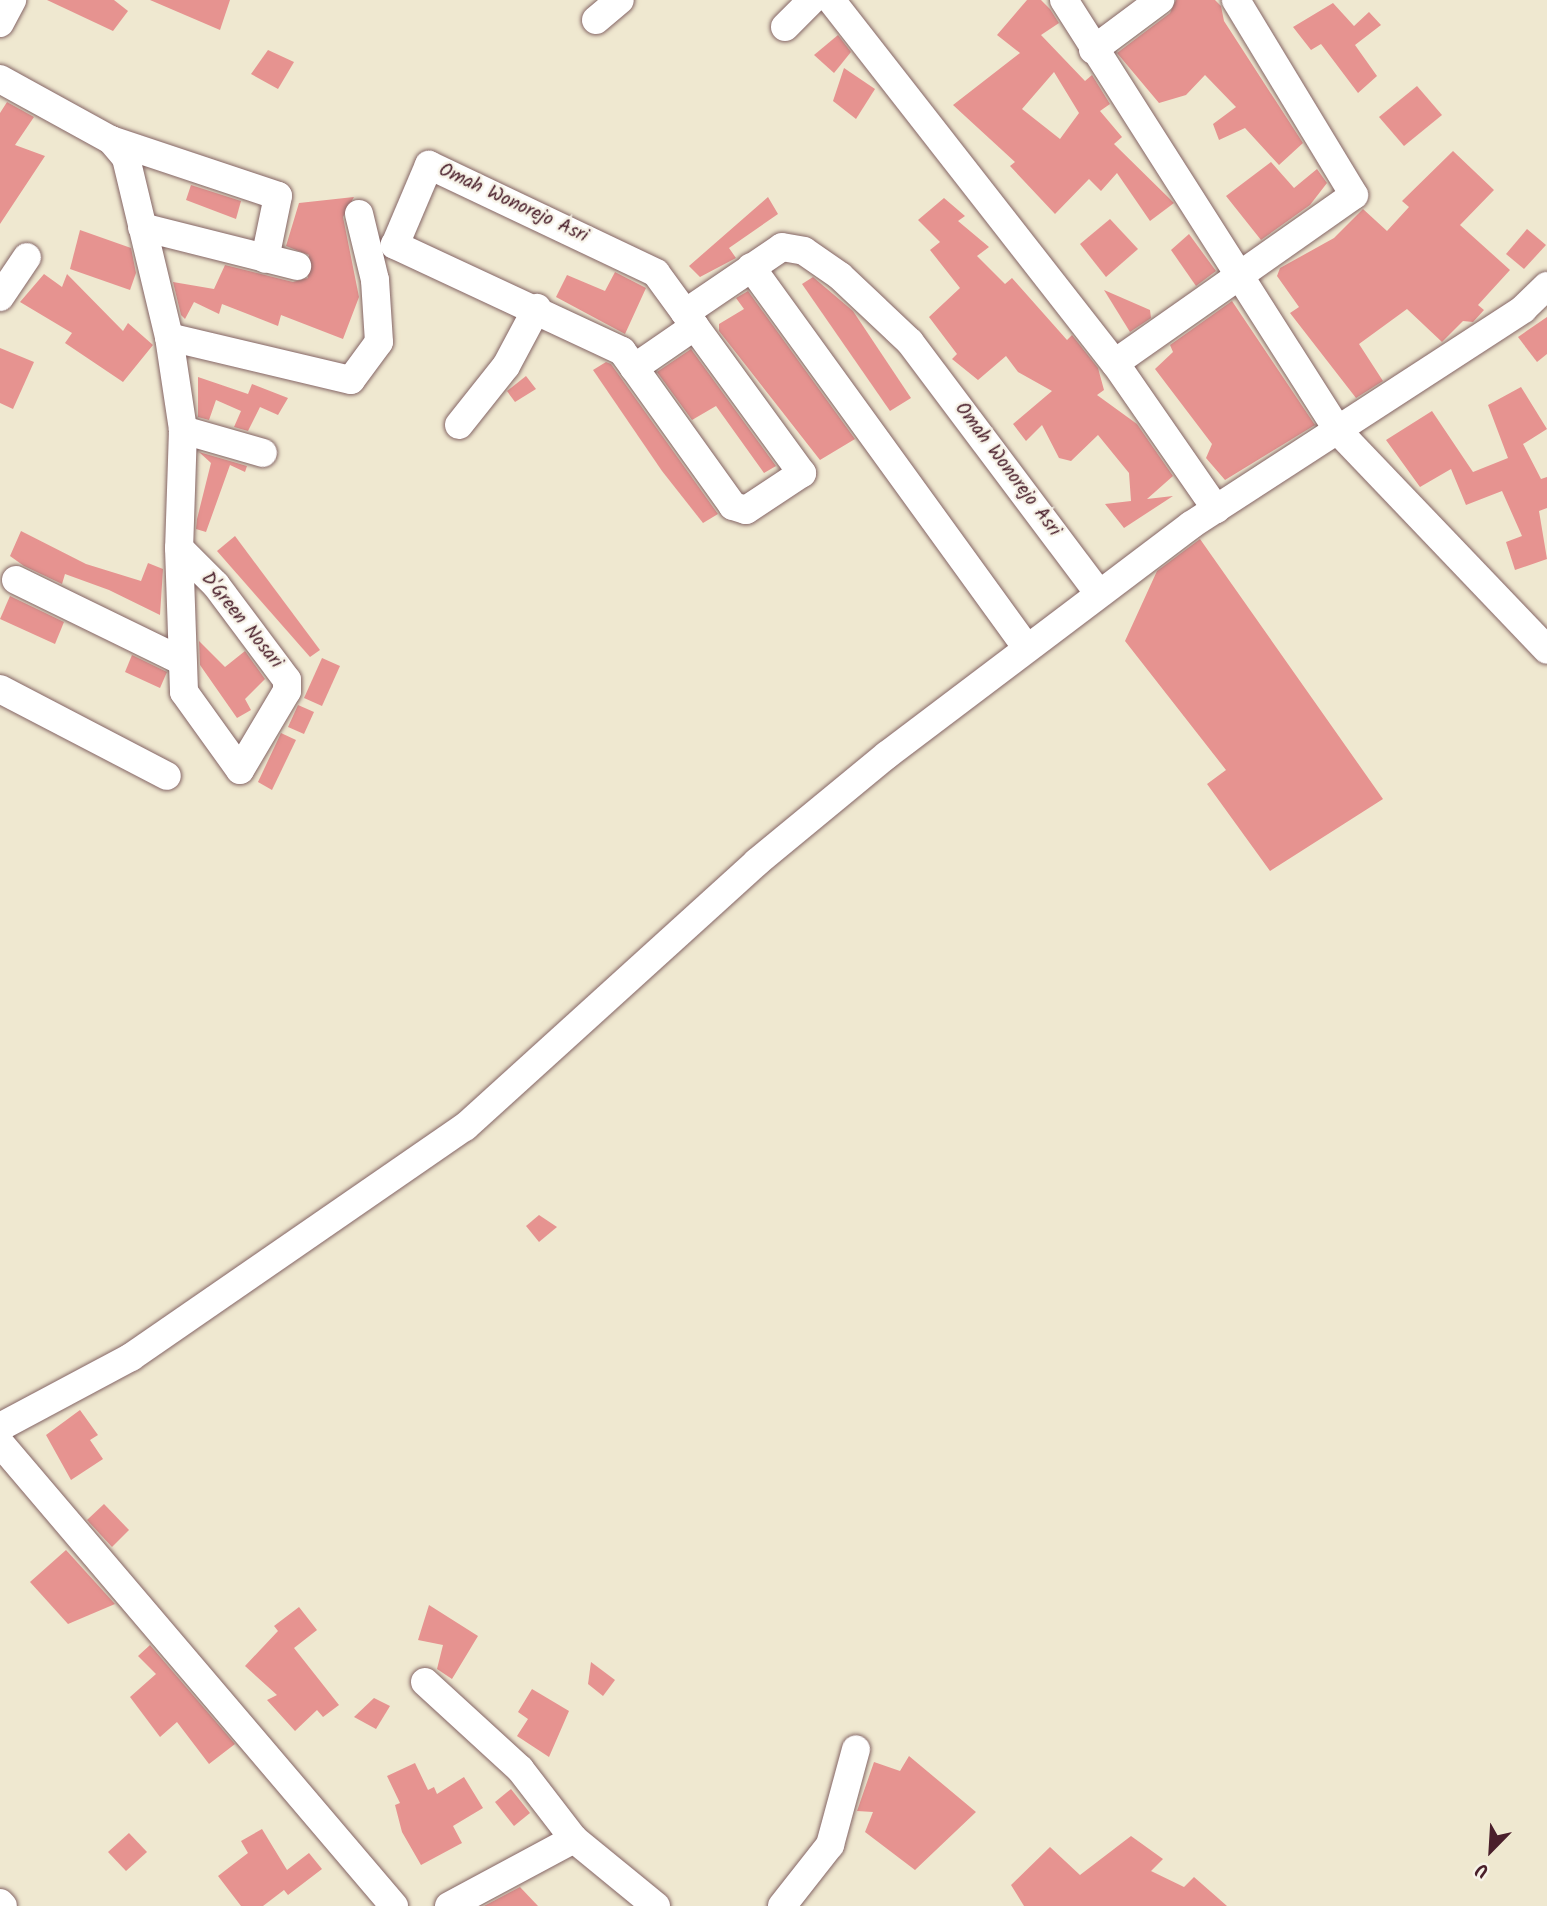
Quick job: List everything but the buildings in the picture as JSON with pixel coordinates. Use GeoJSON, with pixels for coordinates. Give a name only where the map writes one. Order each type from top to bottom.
{"type":"FeatureCollection","features":[{"type":"Feature","properties":{"kind":"street"},"geometry":{"type":"LineString","coordinates":[[0,23],[12,0]]}},
{"type":"Feature","properties":{"kind":"street"},"geometry":{"type":"LineString","coordinates":[[596,20],[620,0]]}},
{"type":"Feature","properties":{"kind":"street"},"geometry":{"type":"LineString","coordinates":[[785,27],[812,0]]}},
{"type":"Feature","properties":{"kind":"street"},"geometry":{"type":"LineString","coordinates":[[831,0],[1115,363],[1216,509]]}},
{"type":"Feature","properties":{"kind":"street"},"geometry":{"type":"LineString","coordinates":[[1065,0],[1093,50],[1237,281],[1339,432],[1547,650]]}},
{"type":"Feature","properties":{"kind":"street"},"geometry":{"type":"LineString","coordinates":[[1093,50],[1160,0]]}},
{"type":"Feature","properties":{"kind":"street"},"geometry":{"type":"LineString","coordinates":[[1115,363],[1237,281],[1354,195],[1236,0]]}},
{"type":"Feature","properties":{"kind":"street"},"geometry":{"type":"LineString","coordinates":[[0,79],[111,140],[278,196],[265,258]]}},
{"type":"Feature","properties":{"kind":"street","name":"D'Green Nosari"},"geometry":{"type":"LineString","coordinates":[[111,140],[126,158],[169,337],[183,430],[179,548],[184,692],[240,771],[287,691],[287,680],[216,585],[179,548]]}},
{"type":"Feature","properties":{"kind":"street","name":"Omah Wonorejo Asri"},"geometry":{"type":"LineString","coordinates":[[429,165],[656,273],[690,319],[802,473],[746,510],[733,506],[634,368],[607,342],[395,245],[429,165]]}},
{"type":"Feature","properties":{"kind":"street"},"geometry":{"type":"LineString","coordinates":[[169,337],[351,380],[379,342],[375,280],[359,214]]}},
{"type":"Feature","properties":{"kind":"street"},"geometry":{"type":"LineString","coordinates":[[142,227],[297,266]]}},
{"type":"Feature","properties":{"kind":"street","name":"Omah Wonorejo Asri"},"geometry":{"type":"LineString","coordinates":[[634,368],[751,267],[792,246],[872,300],[1098,592]]}},
{"type":"Feature","properties":{"kind":"street"},"geometry":{"type":"LineString","coordinates":[[0,297],[27,257]]}},
{"type":"Feature","properties":{"kind":"street"},"geometry":{"type":"LineString","coordinates":[[751,267],[1026,647]]}},
{"type":"Feature","properties":{"kind":"street"},"geometry":{"type":"LineString","coordinates":[[0,1427],[131,1357],[466,1127],[757,862],[1026,647],[1098,592],[1216,509],[1339,432],[1523,309],[1547,286]]}},
{"type":"Feature","properties":{"kind":"street"},"geometry":{"type":"LineString","coordinates":[[459,425],[506,366],[537,308]]}},
{"type":"Feature","properties":{"kind":"street"},"geometry":{"type":"LineString","coordinates":[[183,430],[263,453]]}},
{"type":"Feature","properties":{"kind":"street"},"geometry":{"type":"LineString","coordinates":[[16,580],[182,662]]}},
{"type":"Feature","properties":{"kind":"street"},"geometry":{"type":"LineString","coordinates":[[0,689],[167,776]]}},
{"type":"Feature","properties":{"kind":"street"},"geometry":{"type":"LineString","coordinates":[[0,1443],[394,1906]]}},
{"type":"Feature","properties":{"kind":"street"},"geometry":{"type":"LineString","coordinates":[[425,1682],[520,1769],[574,1839],[656,1906]]}},
{"type":"Feature","properties":{"kind":"street"},"geometry":{"type":"LineString","coordinates":[[782,1906],[830,1845],[856,1749]]}},
{"type":"Feature","properties":{"kind":"street"},"geometry":{"type":"LineString","coordinates":[[449,1906],[574,1839]]}}]}
